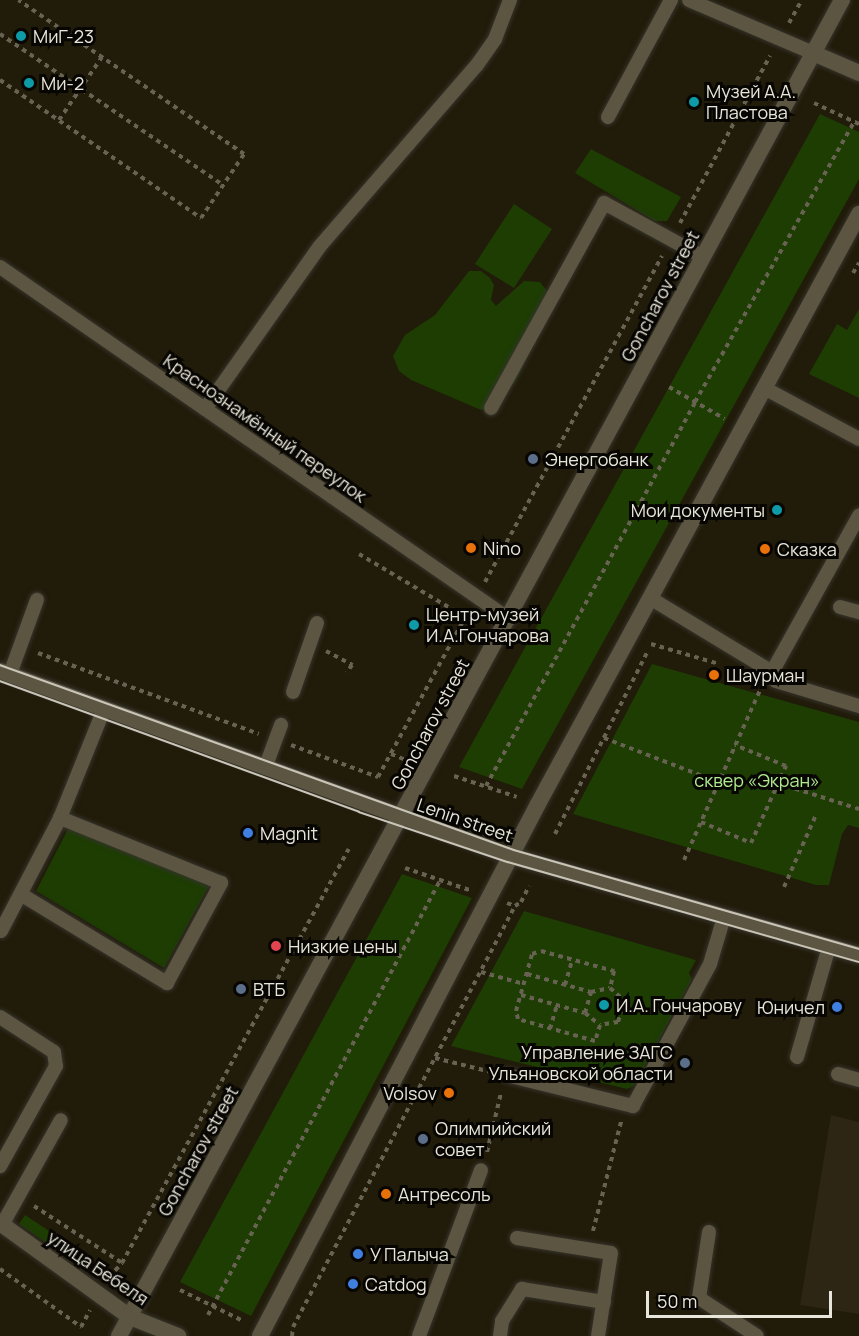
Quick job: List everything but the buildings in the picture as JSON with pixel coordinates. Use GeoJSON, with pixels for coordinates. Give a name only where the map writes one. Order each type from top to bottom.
{"type":"FeatureCollection","features":[{"type":"Feature","properties":{"kind":"main road","name":"Goncharov street"},"geometry":{"type":"LineString","coordinates":[[119,1336],[402,819],[842,0]]}},
{"type":"Feature","properties":{"kind":"main road"},"geometry":{"type":"LineString","coordinates":[[813,53],[859,73]]}},
{"type":"Feature","properties":{"kind":"main road"},"geometry":{"type":"LineString","coordinates":[[260,1336],[511,856],[859,214]]}},
{"type":"Feature","properties":{"kind":"main road","name":"Lenin street"},"geometry":{"type":"LineString","coordinates":[[5,673],[402,819],[511,856],[859,956]]}},
{"type":"Feature","properties":{"kind":"main road","name":"улица Бебеля"},"geometry":{"type":"LineString","coordinates":[[1,1224],[130,1317],[178,1336]]}},
{"type":"Feature","properties":{"kind":"lane"},"geometry":{"type":"LineString","coordinates":[[205,409],[320,246],[477,65],[495,39],[510,0]]}},
{"type":"Feature","properties":{"kind":"lane"},"geometry":{"type":"LineString","coordinates":[[608,117],[671,0]]}},
{"type":"Feature","properties":{"kind":"lane"},"geometry":{"type":"LineString","coordinates":[[689,0],[813,53]]}},
{"type":"Feature","properties":{"kind":"lane"},"geometry":{"type":"LineString","coordinates":[[491,408],[604,203],[703,257]]}},
{"type":"Feature","properties":{"kind":"lane","name":"Краснознамённый переулок"},"geometry":{"type":"LineString","coordinates":[[0,267],[509,619]]}},
{"type":"Feature","properties":{"kind":"lane"},"geometry":{"type":"LineString","coordinates":[[764,388],[859,439]]}},
{"type":"Feature","properties":{"kind":"lane"},"geometry":{"type":"LineString","coordinates":[[770,671],[859,516]]}},
{"type":"Feature","properties":{"kind":"lane"},"geometry":{"type":"LineString","coordinates":[[651,597],[770,671],[776,681],[859,706]]}},
{"type":"Feature","properties":{"kind":"lane"},"geometry":{"type":"LineString","coordinates":[[5,673],[20,646],[37,600]]}},
{"type":"Feature","properties":{"kind":"lane"},"geometry":{"type":"LineString","coordinates":[[840,607],[859,612]]}},
{"type":"Feature","properties":{"kind":"lane"},"geometry":{"type":"LineString","coordinates":[[293,692],[317,623]]}},
{"type":"Feature","properties":{"kind":"lane"},"geometry":{"type":"LineString","coordinates":[[1,931],[22,895],[60,818],[104,709]]}},
{"type":"Feature","properties":{"kind":"lane"},"geometry":{"type":"LineString","coordinates":[[265,768],[281,725]]}},
{"type":"Feature","properties":{"kind":"lane"},"geometry":{"type":"LineString","coordinates":[[22,895],[167,983],[221,882],[60,818]]}},
{"type":"Feature","properties":{"kind":"lane"},"geometry":{"type":"LineString","coordinates":[[507,1075],[633,1106],[710,964],[724,917]]}},
{"type":"Feature","properties":{"kind":"lane"},"geometry":{"type":"LineString","coordinates":[[797,1057],[829,947]]}},
{"type":"Feature","properties":{"kind":"lane"},"geometry":{"type":"LineString","coordinates":[[0,1017],[54,1052],[56,1066],[0,1166]]}},
{"type":"Feature","properties":{"kind":"lane"},"geometry":{"type":"LineString","coordinates":[[838,1074],[859,1080]]}},
{"type":"Feature","properties":{"kind":"lane"},"geometry":{"type":"LineString","coordinates":[[1,1224],[61,1120]]}},
{"type":"Feature","properties":{"kind":"lane"},"geometry":{"type":"LineString","coordinates":[[419,1336],[481,1170]]}},
{"type":"Feature","properties":{"kind":"lane"},"geometry":{"type":"LineString","coordinates":[[709,1232],[699,1298],[757,1336]]}},
{"type":"Feature","properties":{"kind":"lane"},"geometry":{"type":"LineString","coordinates":[[517,1238],[611,1253],[598,1336]]}},
{"type":"Feature","properties":{"kind":"lane"},"geometry":{"type":"LineString","coordinates":[[500,1336],[502,1321],[522,1289],[604,1302]]}},
{"type":"Feature","properties":{"kind":"path"},"geometry":{"type":"LineString","coordinates":[[0,80],[201,218],[244,154],[18,0]]}},
{"type":"Feature","properties":{"kind":"path"},"geometry":{"type":"LineString","coordinates":[[20,646],[378,777],[802,0]]}},
{"type":"Feature","properties":{"kind":"path"},"geometry":{"type":"LineString","coordinates":[[0,34],[223,185]]}},
{"type":"Feature","properties":{"kind":"path"},"geometry":{"type":"LineString","coordinates":[[59,120],[102,57]]}},
{"type":"Feature","properties":{"kind":"path"},"geometry":{"type":"LineString","coordinates":[[814,104],[859,124]]}},
{"type":"Feature","properties":{"kind":"path"},"geometry":{"type":"LineString","coordinates":[[486,786],[695,402],[854,122]]}},
{"type":"Feature","properties":{"kind":"path"},"geometry":{"type":"LineString","coordinates":[[669,387],[726,419]]}},
{"type":"Feature","properties":{"kind":"path"},"geometry":{"type":"LineString","coordinates":[[359,554],[465,617]]}},
{"type":"Feature","properties":{"kind":"path"},"geometry":{"type":"LineString","coordinates":[[651,644],[720,664]]}},
{"type":"Feature","properties":{"kind":"path"},"geometry":{"type":"LineString","coordinates":[[342,660],[352,665],[347,672]]}},
{"type":"Feature","properties":{"kind":"path"},"geometry":{"type":"LineString","coordinates":[[684,860],[770,671]]}},
{"type":"Feature","properties":{"kind":"path"},"geometry":{"type":"LineString","coordinates":[[604,738],[718,782]]}},
{"type":"Feature","properties":{"kind":"path"},"geometry":{"type":"LineString","coordinates":[[701,822],[751,843],[786,766],[735,744]]}},
{"type":"Feature","properties":{"kind":"path"},"geometry":{"type":"LineString","coordinates":[[391,754],[406,760]]}},
{"type":"Feature","properties":{"kind":"path"},"geometry":{"type":"LineString","coordinates":[[454,776],[517,796]]}},
{"type":"Feature","properties":{"kind":"path"},"geometry":{"type":"LineString","coordinates":[[778,783],[859,809]]}},
{"type":"Feature","properties":{"kind":"path"},"geometry":{"type":"LineString","coordinates":[[555,834],[565,813]]}},
{"type":"Feature","properties":{"kind":"path"},"geometry":{"type":"LineString","coordinates":[[784,887],[808,839],[815,817]]}},
{"type":"Feature","properties":{"kind":"path"},"geometry":{"type":"LineString","coordinates":[[106,1279],[122,1263],[349,849]]}},
{"type":"Feature","properties":{"kind":"path"},"geometry":{"type":"LineString","coordinates":[[405,868],[475,892]]}},
{"type":"Feature","properties":{"kind":"path"},"geometry":{"type":"LineString","coordinates":[[208,1316],[440,880]]}},
{"type":"Feature","properties":{"kind":"path"},"geometry":{"type":"LineString","coordinates":[[292,1336],[293,1327],[515,906],[529,886]]}},
{"type":"Feature","properties":{"kind":"path"},"geometry":{"type":"LineString","coordinates":[[503,902],[515,906]]}},
{"type":"Feature","properties":{"kind":"path"},"geometry":{"type":"LineString","coordinates":[[600,1025],[595,1041],[518,1019],[521,995],[532,954],[537,951],[614,971],[610,988]]}},
{"type":"Feature","properties":{"kind":"path"},"geometry":{"type":"LineString","coordinates":[[565,985],[572,960]]}},
{"type":"Feature","properties":{"kind":"path"},"geometry":{"type":"LineString","coordinates":[[481,972],[524,984]]}},
{"type":"Feature","properties":{"kind":"path"},"geometry":{"type":"LineString","coordinates":[[527,974],[591,992],[610,988]]}},
{"type":"Feature","properties":{"kind":"path"},"geometry":{"type":"LineString","coordinates":[[521,995],[585,1013],[600,1025],[618,1022],[624,1000],[610,988]]}},
{"type":"Feature","properties":{"kind":"path"},"geometry":{"type":"LineString","coordinates":[[585,1013],[591,992]]}},
{"type":"Feature","properties":{"kind":"path"},"geometry":{"type":"LineString","coordinates":[[550,1029],[557,1005]]}},
{"type":"Feature","properties":{"kind":"path"},"geometry":{"type":"LineString","coordinates":[[435,1058],[507,1075],[481,1170]]}},
{"type":"Feature","properties":{"kind":"path"},"geometry":{"type":"LineString","coordinates":[[590,1249],[598,1201],[626,1104]]}},
{"type":"Feature","properties":{"kind":"path"},"geometry":{"type":"LineString","coordinates":[[19,1195],[122,1263]]}},
{"type":"Feature","properties":{"kind":"path"},"geometry":{"type":"LineString","coordinates":[[0,1269],[81,1328],[90,1309]]}},
{"type":"Feature","properties":{"kind":"path"},"geometry":{"type":"LineString","coordinates":[[180,1290],[243,1321]]}},
{"type":"Feature","properties":{"kind":"shaded area"},"geometry":{"type":"Polygon","coordinates":[[[831,1115],[859,1122],[859,1314],[800,1305],[831,1115]]]}},
{"type":"Feature","properties":{"kind":"green space"},"geometry":{"type":"Polygon","coordinates":[[[820,114],[859,132],[859,179],[522,789],[459,767],[820,114]]]}},
{"type":"Feature","properties":{"kind":"green space"},"geometry":{"type":"Polygon","coordinates":[[[591,149],[681,197],[667,221],[655,221],[575,173],[591,149]]]}},
{"type":"Feature","properties":{"kind":"green space"},"geometry":{"type":"Polygon","coordinates":[[[514,204],[552,229],[514,288],[475,264],[514,204]]]}},
{"type":"Feature","properties":{"kind":"green space"},"geometry":{"type":"Polygon","coordinates":[[[469,271],[481,271],[490,278],[494,285],[491,300],[496,306],[524,281],[540,282],[548,292],[538,335],[516,381],[498,404],[481,410],[411,380],[399,371],[393,356],[405,335],[435,315],[469,271]]]}},
{"type":"Feature","properties":{"kind":"green space"},"geometry":{"type":"Polygon","coordinates":[[[859,309],[859,398],[809,374],[837,324],[847,330],[859,309]]]}},
{"type":"Feature","properties":{"kind":"green space","name":"сквер «Экран»"},"geometry":{"type":"Polygon","coordinates":[[[652,664],[859,722],[859,828],[848,825],[842,834],[829,885],[816,885],[573,814],[652,664]]]}},
{"type":"Feature","properties":{"kind":"green space"},"geometry":{"type":"Polygon","coordinates":[[[69,827],[209,886],[164,968],[36,891],[69,827]]]}},
{"type":"Feature","properties":{"kind":"green space"},"geometry":{"type":"Polygon","coordinates":[[[402,874],[472,898],[251,1316],[180,1282],[402,874]]]}},
{"type":"Feature","properties":{"kind":"green space"},"geometry":{"type":"Polygon","coordinates":[[[524,911],[696,960],[689,973],[692,979],[634,1086],[627,1089],[451,1046],[524,911]]]}},
{"type":"Feature","properties":{"kind":"green space"},"geometry":{"type":"Polygon","coordinates":[[[25,1215],[89,1257],[83,1268],[19,1224],[25,1215]]]}},
{"type":"Feature","properties":{"kind":"tram line"},"geometry":{"type":"LineString","coordinates":[[0,665],[514,850],[859,949]]}},
{"type":"Feature","properties":{"kind":"tram line"},"geometry":{"type":"LineString","coordinates":[[0,681],[359,812],[508,862],[859,962]]}},
{"type":"Feature","properties":{"kind":"place","name":"МиГ-23"},"geometry":{"type":"Point","coordinates":[21,36]}},
{"type":"Feature","properties":{"kind":"place","name":"Ми-2"},"geometry":{"type":"Point","coordinates":[29,83]}},
{"type":"Feature","properties":{"kind":"place","name":"Музей А.А. Пластова"},"geometry":{"type":"Point","coordinates":[694,102]}},
{"type":"Feature","properties":{"kind":"place","name":"Энергобанк"},"geometry":{"type":"Point","coordinates":[533,459]}},
{"type":"Feature","properties":{"kind":"place","name":"Мои документы"},"geometry":{"type":"Point","coordinates":[777,510]}},
{"type":"Feature","properties":{"kind":"place","name":"Nino"},"geometry":{"type":"Point","coordinates":[471,548]}},
{"type":"Feature","properties":{"kind":"place","name":"Сказка"},"geometry":{"type":"Point","coordinates":[765,549]}},
{"type":"Feature","properties":{"kind":"place","name":"Центр-музей И.А.Гончарова"},"geometry":{"type":"Point","coordinates":[414,625]}},
{"type":"Feature","properties":{"kind":"place","name":"Шаурман"},"geometry":{"type":"Point","coordinates":[714,675]}},
{"type":"Feature","properties":{"kind":"place","name":"Magnit"},"geometry":{"type":"Point","coordinates":[248,833]}},
{"type":"Feature","properties":{"kind":"place","name":"Низкие цены"},"geometry":{"type":"Point","coordinates":[276,946]}},
{"type":"Feature","properties":{"kind":"place","name":"ВТБ"},"geometry":{"type":"Point","coordinates":[241,989]}},
{"type":"Feature","properties":{"kind":"place","name":"И.А. Гончарову"},"geometry":{"type":"Point","coordinates":[604,1005]}},
{"type":"Feature","properties":{"kind":"place","name":"Юничел"},"geometry":{"type":"Point","coordinates":[837,1007]}},
{"type":"Feature","properties":{"kind":"place","name":"Управление ЗАГС Ульяновской области"},"geometry":{"type":"Point","coordinates":[685,1063]}},
{"type":"Feature","properties":{"kind":"place","name":"Volsov"},"geometry":{"type":"Point","coordinates":[449,1093]}},
{"type":"Feature","properties":{"kind":"place","name":"Олимпийский совет"},"geometry":{"type":"Point","coordinates":[423,1139]}},
{"type":"Feature","properties":{"kind":"place","name":"Антресоль"},"geometry":{"type":"Point","coordinates":[386,1194]}},
{"type":"Feature","properties":{"kind":"place","name":"У Палыча"},"geometry":{"type":"Point","coordinates":[358,1254]}},
{"type":"Feature","properties":{"kind":"place","name":"Catdog"},"geometry":{"type":"Point","coordinates":[353,1284]}}]}
